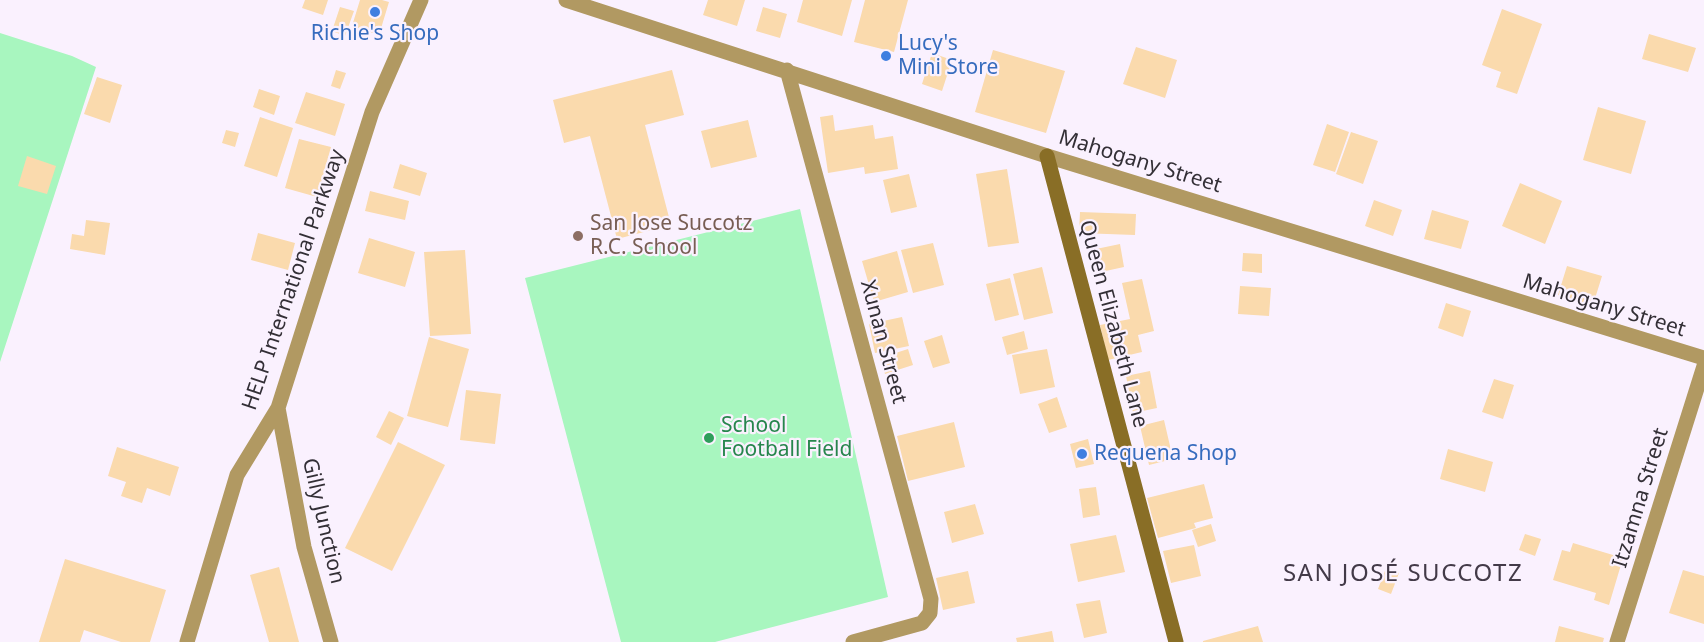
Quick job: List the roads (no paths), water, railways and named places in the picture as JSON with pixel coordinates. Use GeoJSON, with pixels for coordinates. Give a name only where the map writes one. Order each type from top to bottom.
{"type":"FeatureCollection","features":[{"type":"Feature","properties":{"kind":"street","name":"HELP International Parkway"},"geometry":{"type":"LineString","coordinates":[[188,642],[237,475],[278,408],[372,112],[421,0]]}},
{"type":"Feature","properties":{"kind":"street","name":"Mahogany Street"},"geometry":{"type":"LineString","coordinates":[[566,0],[1047,156],[1704,358]]}},
{"type":"Feature","properties":{"kind":"street","name":"Xunan Street"},"geometry":{"type":"LineString","coordinates":[[787,70],[931,599],[930,613],[922,623],[859,641]]}},
{"type":"Feature","properties":{"kind":"street","name":"Queen Elizabeth Lane"},"geometry":{"type":"LineString","coordinates":[[1047,156],[1176,642]]}},
{"type":"Feature","properties":{"kind":"street","name":"Itzamna Street"},"geometry":{"type":"LineString","coordinates":[[1618,642],[1704,366]]}},
{"type":"Feature","properties":{"kind":"street","name":"Gilly Junction"},"geometry":{"type":"LineString","coordinates":[[278,408],[304,547],[331,642]]}},
{"type":"Feature","properties":{"kind":"place","name":"Richie's Shop"},"geometry":{"type":"Point","coordinates":[375,12]}},
{"type":"Feature","properties":{"kind":"place","name":"Lucy's Mini Store"},"geometry":{"type":"Point","coordinates":[886,56]}},
{"type":"Feature","properties":{"kind":"place","name":"San Jose Succotz R.C. School"},"geometry":{"type":"Point","coordinates":[578,236]}},
{"type":"Feature","properties":{"kind":"place","name":"School Football Field"},"geometry":{"type":"Point","coordinates":[709,438]}},
{"type":"Feature","properties":{"kind":"place","name":"Requena Shop"},"geometry":{"type":"Point","coordinates":[1082,454]}},
{"type":"Feature","properties":{"kind":"district","name":"SAN JOSÉ SUCCOTZ"},"geometry":{"type":"Point","coordinates":[1403,574]}}]}
